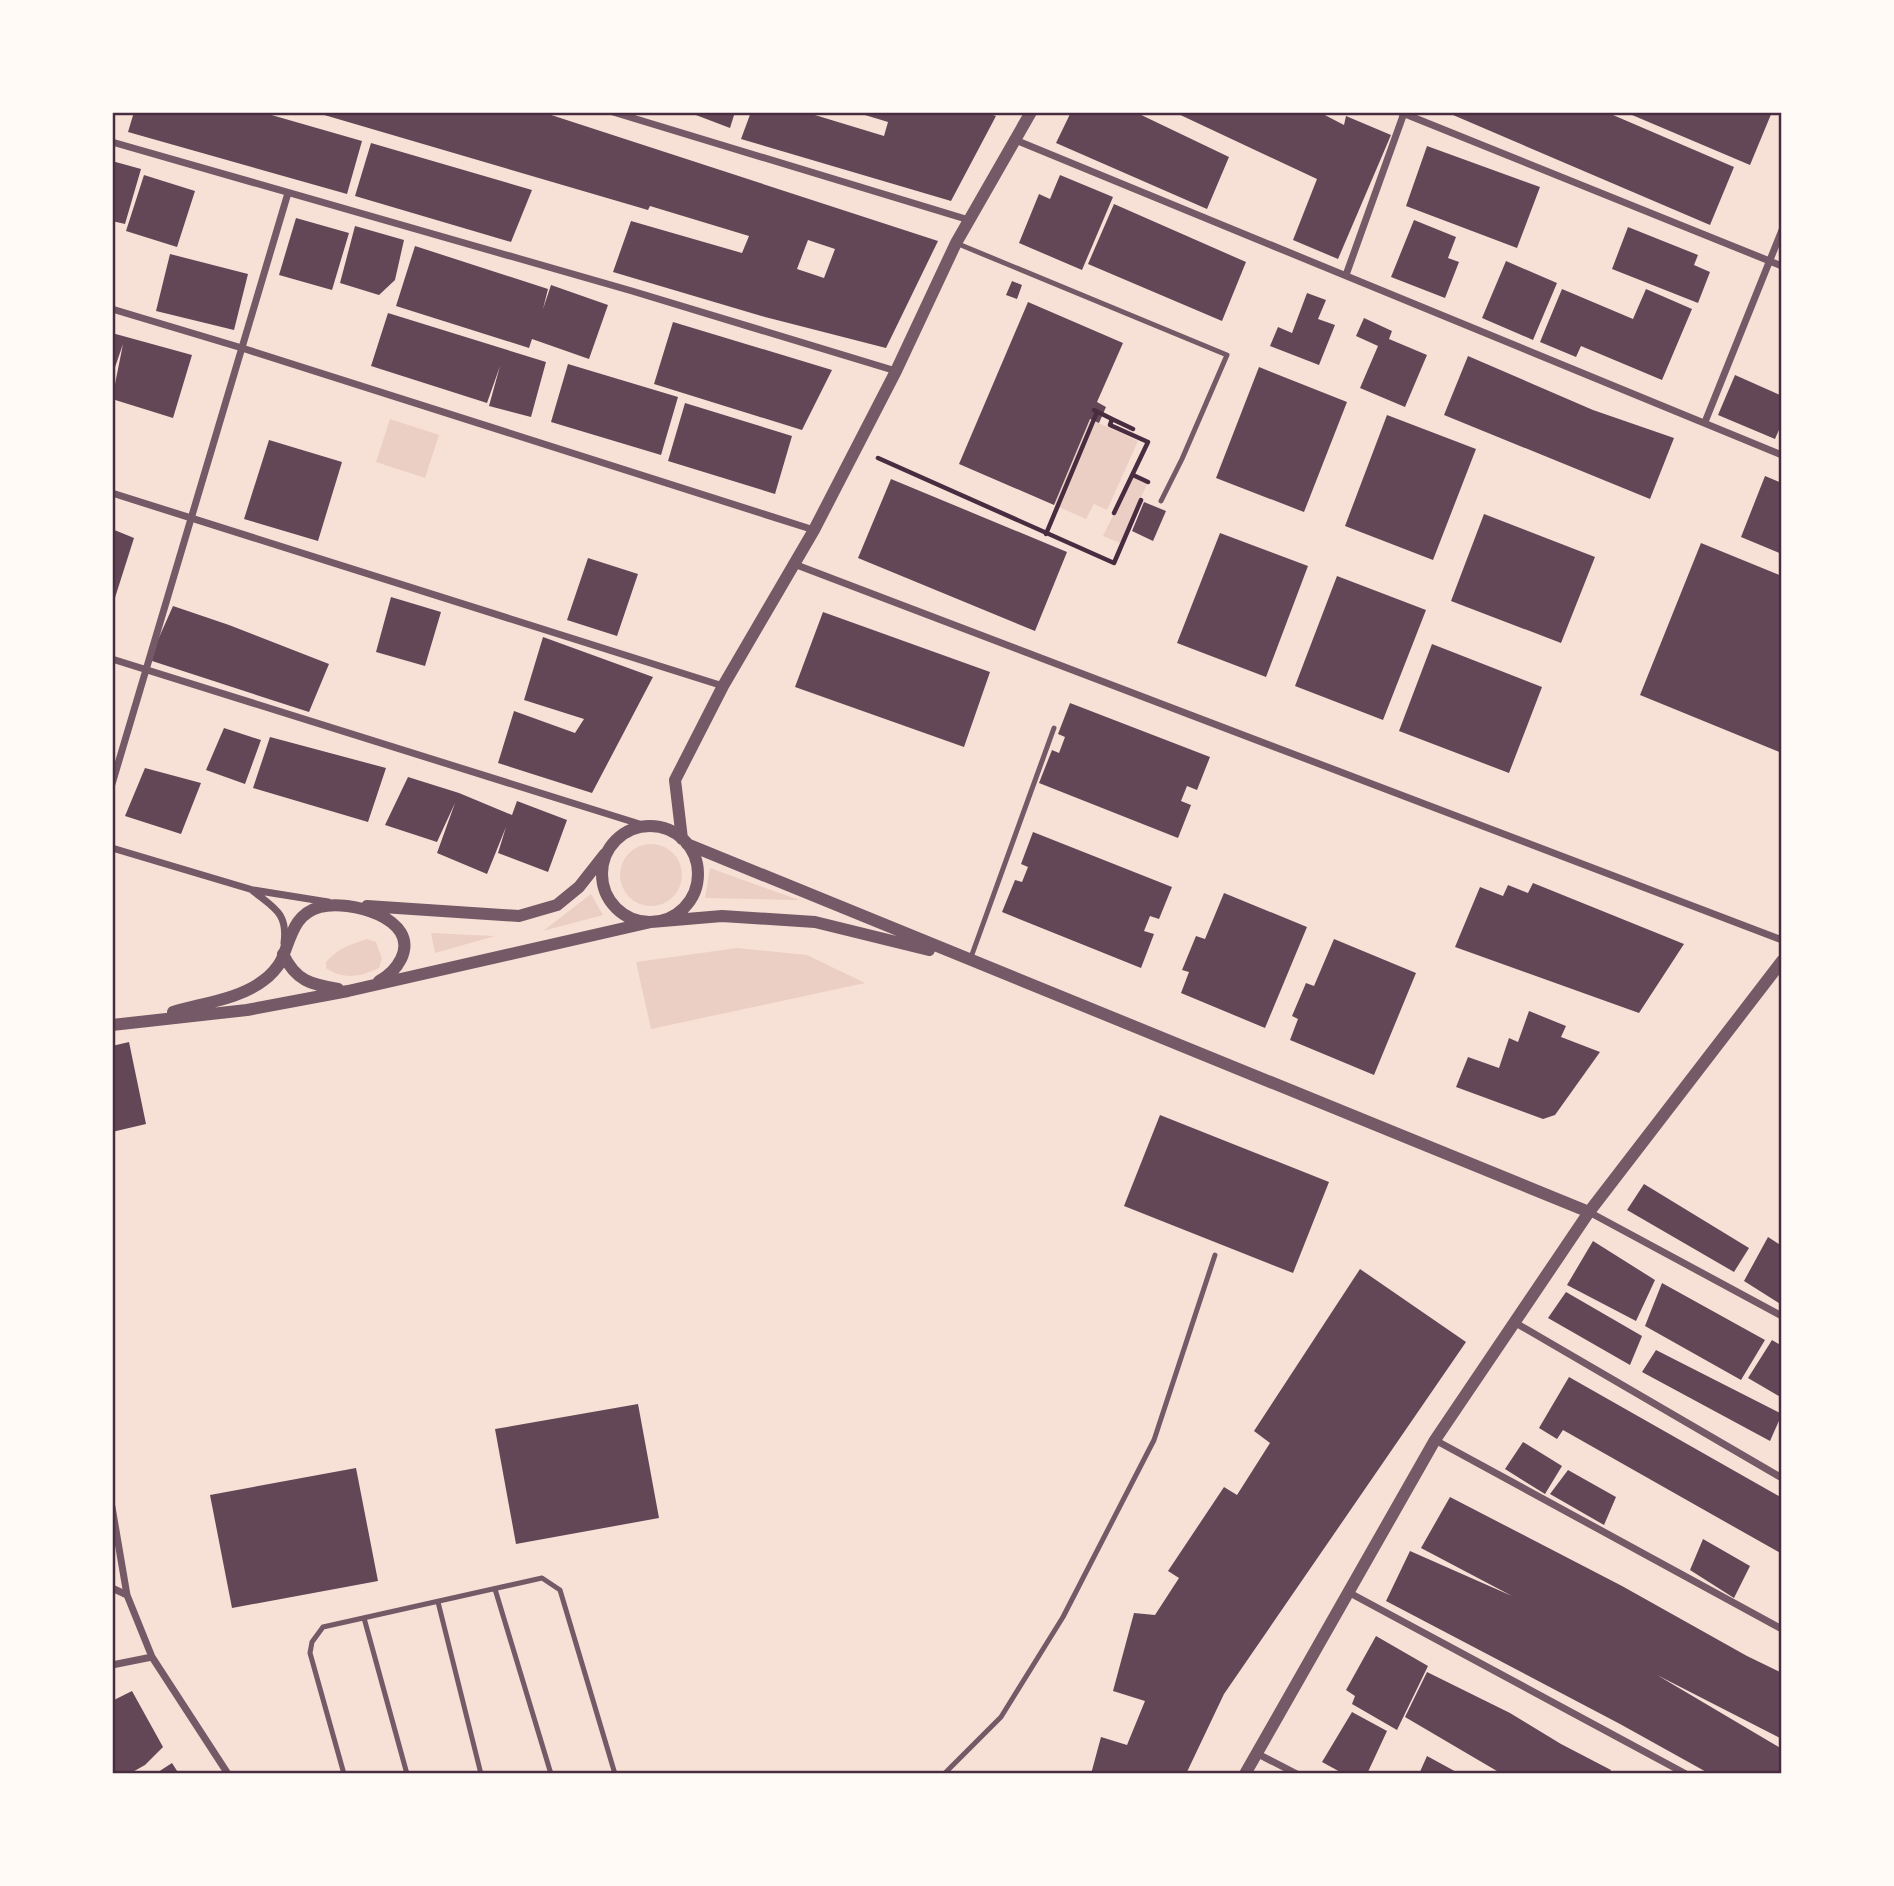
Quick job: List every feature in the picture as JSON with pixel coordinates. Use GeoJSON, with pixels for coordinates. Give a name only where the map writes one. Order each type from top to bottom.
{"type":"FeatureCollection","features":[{"type":"Feature","properties":{"kind":"street"},"geometry":{"type":"LineString","coordinates":[[613,112],[969,220]]}},
{"type":"Feature","properties":{"kind":"street"},"geometry":{"type":"LineString","coordinates":[[112,1025],[247,1010],[348,991],[651,922],[673,916],[690,901],[698,872],[695,857],[685,841],[675,780],[723,686],[814,530],[896,371],[956,243],[1013,139],[1031,112]]}},
{"type":"Feature","properties":{"kind":"street"},"geometry":{"type":"LineString","coordinates":[[1346,275],[1402,113],[1782,266]]}},
{"type":"Feature","properties":{"kind":"street"},"geometry":{"type":"LineString","coordinates":[[1013,139],[1782,455]]}},
{"type":"Feature","properties":{"kind":"street"},"geometry":{"type":"LineString","coordinates":[[112,142],[896,371]]}},
{"type":"Feature","properties":{"kind":"street"},"geometry":{"type":"LineString","coordinates":[[112,784],[288,193]]}},
{"type":"Feature","properties":{"kind":"street"},"geometry":{"type":"LineString","coordinates":[[1705,422],[1782,230]]}},
{"type":"Feature","properties":{"kind":"street"},"geometry":{"type":"LineString","coordinates":[[112,309],[814,530]]}},
{"type":"Feature","properties":{"kind":"street"},"geometry":{"type":"LineString","coordinates":[[112,494],[723,686]]}},
{"type":"Feature","properties":{"kind":"street"},"geometry":{"type":"LineString","coordinates":[[794,564],[1782,940]]}},
{"type":"Feature","properties":{"kind":"street"},"geometry":{"type":"LineString","coordinates":[[112,659],[675,833],[685,841],[970,960],[1589,1212],[1782,1316]]}},
{"type":"Feature","properties":{"kind":"street"},"geometry":{"type":"LineString","coordinates":[[112,848],[253,890],[345,905],[519,916],[557,905],[579,887],[619,838],[646,826]]}},
{"type":"Feature","properties":{"kind":"street"},"geometry":{"type":"LineString","coordinates":[[609,849],[602,877],[605,891],[612,904],[623,914],[637,920],[651,922],[722,916],[815,922],[970,960]]}},
{"type":"Feature","properties":{"kind":"street"},"geometry":{"type":"LineString","coordinates":[[137,1021],[247,991],[265,980],[281,962],[283,954],[290,933],[306,913],[320,907],[345,905],[375,913],[388,920],[399,929],[405,946],[399,964],[388,976],[348,991],[321,986],[302,978],[291,970],[283,954],[285,934],[281,913],[253,890]]}},
{"type":"Feature","properties":{"kind":"street"},"geometry":{"type":"LineString","coordinates":[[1245,1774],[1435,1440],[1589,1212],[1782,961]]}},
{"type":"Feature","properties":{"kind":"street"},"geometry":{"type":"LineString","coordinates":[[1514,1322],[1782,1478]]}},
{"type":"Feature","properties":{"kind":"street"},"geometry":{"type":"LineString","coordinates":[[1435,1440],[1782,1629]]}},
{"type":"Feature","properties":{"kind":"street"},"geometry":{"type":"LineString","coordinates":[[112,1507],[127,1595],[152,1657],[228,1774]]}},
{"type":"Feature","properties":{"kind":"street"},"geometry":{"type":"LineString","coordinates":[[112,1588],[127,1595]]}},
{"type":"Feature","properties":{"kind":"street"},"geometry":{"type":"LineString","coordinates":[[1348,1592],[1686,1774]]}},
{"type":"Feature","properties":{"kind":"street"},"geometry":{"type":"LineString","coordinates":[[112,1665],[152,1657]]}},
{"type":"Feature","properties":{"kind":"street"},"geometry":{"type":"LineString","coordinates":[[1256,1752],[1297,1774]]}},
{"type":"Feature","properties":{"kind":"lane"},"geometry":{"type":"LineString","coordinates":[[956,243],[1227,355],[1161,501]]}},
{"type":"Feature","properties":{"kind":"lane"},"geometry":{"type":"LineString","coordinates":[[970,960],[1054,728]]}},
{"type":"Feature","properties":{"kind":"lane"},"geometry":{"type":"LineString","coordinates":[[944,1774],[1001,1717],[1063,1617],[1154,1440],[1215,1255]]}},
{"type":"Feature","properties":{"kind":"lane"},"geometry":{"type":"LineString","coordinates":[[344,1774],[310,1653],[312,1642],[323,1627],[542,1578],[560,1590],[615,1774]]}},
{"type":"Feature","properties":{"kind":"lane"},"geometry":{"type":"LineString","coordinates":[[495,1589],[551,1774]]}},
{"type":"Feature","properties":{"kind":"lane"},"geometry":{"type":"LineString","coordinates":[[438,1602],[481,1774]]}},
{"type":"Feature","properties":{"kind":"lane"},"geometry":{"type":"LineString","coordinates":[[364,1618],[407,1774]]}},
{"type":"Feature","properties":{"kind":"path"},"geometry":{"type":"LineString","coordinates":[[1046,534],[1096,411],[1133,429]]}},
{"type":"Feature","properties":{"kind":"path"},"geometry":{"type":"LineString","coordinates":[[1112,419],[1110,425],[1148,442],[1114,513]]}},
{"type":"Feature","properties":{"kind":"path"},"geometry":{"type":"LineString","coordinates":[[857,447],[908,473],[1114,563],[1149,483],[1133,475]]}},
{"type":"Feature","properties":{"kind":"shaded area"},"geometry":{"type":"Polygon","coordinates":[[[390,419],[439,435],[425,478],[376,462],[390,419]]]}},
{"type":"Feature","properties":{"kind":"shaded area"},"geometry":{"type":"Polygon","coordinates":[[[1090,419],[1138,441],[1107,510],[1094,504],[1086,519],[1054,505],[1090,419]]]}},
{"type":"Feature","properties":{"kind":"shaded area"},"geometry":{"type":"Polygon","coordinates":[[[1133,475],[1148,482],[1120,543],[1103,536],[1133,475]]]}},
{"type":"Feature","properties":{"kind":"shaded area"},"geometry":{"type":"Polygon","coordinates":[[[651,844],[673,853],[682,875],[673,897],[651,906],[629,897],[620,875],[629,853],[651,844]]]}},
{"type":"Feature","properties":{"kind":"shaded area"},"geometry":{"type":"Polygon","coordinates":[[[710,868],[799,900],[705,898],[710,868]]]}},
{"type":"Feature","properties":{"kind":"shaded area"},"geometry":{"type":"Polygon","coordinates":[[[591,894],[603,915],[543,931],[591,894]]]}},
{"type":"Feature","properties":{"kind":"shaded area"},"geometry":{"type":"Polygon","coordinates":[[[432,933],[495,936],[435,953],[432,933]]]}},
{"type":"Feature","properties":{"kind":"shaded area"},"geometry":{"type":"Polygon","coordinates":[[[367,939],[376,942],[382,959],[379,968],[346,976],[326,968],[326,962],[335,954],[367,939]]]}},
{"type":"Feature","properties":{"kind":"shaded area"},"geometry":{"type":"Polygon","coordinates":[[[737,948],[807,955],[865,983],[651,1029],[636,962],[737,948]]]}},
{"type":"Feature","properties":{"kind":"building"},"geometry":{"type":"Polygon","coordinates":[[[134,112],[261,112],[362,141],[347,194],[128,132],[134,112]]]}},
{"type":"Feature","properties":{"kind":"building"},"geometry":{"type":"Polygon","coordinates":[[[314,112],[542,112],[938,241],[886,348],[765,317],[613,272],[631,221],[742,253],[749,236],[650,206],[648,210],[314,112]],[[808,240],[797,269],[824,278],[835,249],[808,240]]]}},
{"type":"Feature","properties":{"kind":"building"},"geometry":{"type":"Polygon","coordinates":[[[688,112],[735,112],[730,128],[688,112]]]}},
{"type":"Feature","properties":{"kind":"building"},"geometry":{"type":"Polygon","coordinates":[[[751,112],[805,112],[884,136],[888,122],[855,112],[984,112],[996,116],[951,201],[741,139],[751,112]]]}},
{"type":"Feature","properties":{"kind":"building"},"geometry":{"type":"Polygon","coordinates":[[[1071,112],[1135,112],[1229,157],[1207,209],[1056,143],[1071,112]]]}},
{"type":"Feature","properties":{"kind":"building"},"geometry":{"type":"Polygon","coordinates":[[[1174,112],[1319,112],[1344,125],[1346,116],[1391,135],[1338,259],[1293,240],[1317,179],[1174,112]]]}},
{"type":"Feature","properties":{"kind":"building"},"geometry":{"type":"Polygon","coordinates":[[[1446,112],[1606,112],[1734,167],[1710,225],[1446,112]]]}},
{"type":"Feature","properties":{"kind":"building"},"geometry":{"type":"Polygon","coordinates":[[[1625,112],[1772,112],[1750,165],[1625,112]]]}},
{"type":"Feature","properties":{"kind":"building"},"geometry":{"type":"Polygon","coordinates":[[[371,143],[532,190],[511,242],[355,196],[371,143]]]}},
{"type":"Feature","properties":{"kind":"building"},"geometry":{"type":"Polygon","coordinates":[[[1427,146],[1540,187],[1517,248],[1406,206],[1427,146]]]}},
{"type":"Feature","properties":{"kind":"building"},"geometry":{"type":"Polygon","coordinates":[[[112,161],[141,169],[125,224],[112,221],[112,161]]]}},
{"type":"Feature","properties":{"kind":"building"},"geometry":{"type":"Polygon","coordinates":[[[144,175],[195,191],[177,247],[126,231],[144,175]]]}},
{"type":"Feature","properties":{"kind":"building"},"geometry":{"type":"Polygon","coordinates":[[[1060,175],[1113,197],[1082,270],[1019,243],[1039,194],[1050,199],[1060,175]]]}},
{"type":"Feature","properties":{"kind":"building"},"geometry":{"type":"Polygon","coordinates":[[[1114,204],[1246,262],[1222,321],[1088,264],[1114,204]]]}},
{"type":"Feature","properties":{"kind":"building"},"geometry":{"type":"Polygon","coordinates":[[[296,218],[349,233],[332,290],[279,275],[296,218]]]}},
{"type":"Feature","properties":{"kind":"building"},"geometry":{"type":"Polygon","coordinates":[[[1414,220],[1456,237],[1448,258],[1459,262],[1445,298],[1391,277],[1414,220]]]}},
{"type":"Feature","properties":{"kind":"building"},"geometry":{"type":"Polygon","coordinates":[[[355,226],[404,240],[395,280],[379,295],[340,283],[355,226]]]}},
{"type":"Feature","properties":{"kind":"building"},"geometry":{"type":"Polygon","coordinates":[[[1628,227],[1698,255],[1694,265],[1710,272],[1698,303],[1612,269],[1628,227]]]}},
{"type":"Feature","properties":{"kind":"building"},"geometry":{"type":"Polygon","coordinates":[[[415,246],[548,289],[543,309],[551,285],[608,305],[589,359],[532,339],[529,348],[396,306],[415,246]]]}},
{"type":"Feature","properties":{"kind":"building"},"geometry":{"type":"Polygon","coordinates":[[[170,254],[248,274],[234,330],[156,311],[170,254]]]}},
{"type":"Feature","properties":{"kind":"building"},"geometry":{"type":"Polygon","coordinates":[[[1506,261],[1557,283],[1533,340],[1482,318],[1506,261]]]}},
{"type":"Feature","properties":{"kind":"building"},"geometry":{"type":"Polygon","coordinates":[[[1012,281],[1022,285],[1017,299],[1006,295],[1012,281]]]}},
{"type":"Feature","properties":{"kind":"building"},"geometry":{"type":"Polygon","coordinates":[[[1562,289],[1633,319],[1646,289],[1692,309],[1662,380],[1581,346],[1576,357],[1540,342],[1562,289]]]}},
{"type":"Feature","properties":{"kind":"building"},"geometry":{"type":"Polygon","coordinates":[[[1307,293],[1326,300],[1318,319],[1335,325],[1319,365],[1270,346],[1278,327],[1292,333],[1307,293]]]}},
{"type":"Feature","properties":{"kind":"building"},"geometry":{"type":"Polygon","coordinates":[[[1028,302],[1123,343],[1097,402],[1106,407],[1099,423],[1090,419],[1054,505],[959,464],[1028,302]]]}},
{"type":"Feature","properties":{"kind":"building"},"geometry":{"type":"Polygon","coordinates":[[[388,313],[546,362],[531,417],[489,406],[500,366],[487,403],[371,366],[388,313]]]}},
{"type":"Feature","properties":{"kind":"building"},"geometry":{"type":"Polygon","coordinates":[[[1364,318],[1392,331],[1389,339],[1427,355],[1405,407],[1360,388],[1378,346],[1356,336],[1364,318]]]}},
{"type":"Feature","properties":{"kind":"building"},"geometry":{"type":"Polygon","coordinates":[[[673,322],[832,370],[802,430],[654,384],[673,322]]]}},
{"type":"Feature","properties":{"kind":"building"},"geometry":{"type":"Polygon","coordinates":[[[112,333],[192,355],[173,418],[112,399],[123,344],[112,376],[112,333]]]}},
{"type":"Feature","properties":{"kind":"building"},"geometry":{"type":"Polygon","coordinates":[[[1468,356],[1593,410],[1674,438],[1650,499],[1444,415],[1468,356]]]}},
{"type":"Feature","properties":{"kind":"building"},"geometry":{"type":"Polygon","coordinates":[[[568,364],[678,397],[661,455],[551,422],[568,364]]]}},
{"type":"Feature","properties":{"kind":"building"},"geometry":{"type":"Polygon","coordinates":[[[1259,367],[1347,402],[1304,512],[1216,478],[1259,367]]]}},
{"type":"Feature","properties":{"kind":"building"},"geometry":{"type":"Polygon","coordinates":[[[1735,375],[1782,396],[1782,423],[1775,439],[1718,415],[1735,375]]]}},
{"type":"Feature","properties":{"kind":"building"},"geometry":{"type":"Polygon","coordinates":[[[685,403],[792,436],[775,494],[668,461],[685,403]]]}},
{"type":"Feature","properties":{"kind":"building"},"geometry":{"type":"Polygon","coordinates":[[[1387,415],[1476,449],[1433,560],[1345,526],[1387,415]]]}},
{"type":"Feature","properties":{"kind":"building"},"geometry":{"type":"Polygon","coordinates":[[[269,440],[342,462],[318,541],[244,519],[269,440]]]}},
{"type":"Feature","properties":{"kind":"building"},"geometry":{"type":"Polygon","coordinates":[[[1765,476],[1782,483],[1782,554],[1741,537],[1765,476]]]}},
{"type":"Feature","properties":{"kind":"building"},"geometry":{"type":"Polygon","coordinates":[[[891,479],[1067,552],[1035,631],[858,558],[891,479]]]}},
{"type":"Feature","properties":{"kind":"building"},"geometry":{"type":"Polygon","coordinates":[[[1144,502],[1166,511],[1153,541],[1132,531],[1144,502]]]}},
{"type":"Feature","properties":{"kind":"building"},"geometry":{"type":"Polygon","coordinates":[[[1484,514],[1595,557],[1561,643],[1451,601],[1484,514]]]}},
{"type":"Feature","properties":{"kind":"building"},"geometry":{"type":"Polygon","coordinates":[[[112,529],[134,538],[113,604],[112,604],[112,529]]]}},
{"type":"Feature","properties":{"kind":"building"},"geometry":{"type":"Polygon","coordinates":[[[1220,533],[1308,566],[1266,677],[1177,643],[1220,533]]]}},
{"type":"Feature","properties":{"kind":"building"},"geometry":{"type":"Polygon","coordinates":[[[1701,543],[1782,576],[1782,753],[1640,695],[1701,543]]]}},
{"type":"Feature","properties":{"kind":"building"},"geometry":{"type":"Polygon","coordinates":[[[588,558],[638,574],[617,636],[567,620],[588,558]]]}},
{"type":"Feature","properties":{"kind":"building"},"geometry":{"type":"Polygon","coordinates":[[[1337,576],[1426,610],[1383,720],[1295,686],[1337,576]]]}},
{"type":"Feature","properties":{"kind":"building"},"geometry":{"type":"Polygon","coordinates":[[[391,597],[441,612],[425,666],[376,652],[391,597]]]}},
{"type":"Feature","properties":{"kind":"building"},"geometry":{"type":"Polygon","coordinates":[[[173,606],[329,664],[309,712],[149,660],[173,606]]]}},
{"type":"Feature","properties":{"kind":"building"},"geometry":{"type":"Polygon","coordinates":[[[823,612],[990,672],[964,747],[795,687],[823,612]]]}},
{"type":"Feature","properties":{"kind":"building"},"geometry":{"type":"Polygon","coordinates":[[[543,637],[653,677],[592,793],[498,763],[514,711],[575,733],[584,719],[524,700],[543,637]]]}},
{"type":"Feature","properties":{"kind":"building"},"geometry":{"type":"Polygon","coordinates":[[[1432,644],[1542,687],[1509,773],[1399,731],[1432,644]]]}},
{"type":"Feature","properties":{"kind":"building"},"geometry":{"type":"Polygon","coordinates":[[[1070,703],[1210,757],[1197,790],[1187,786],[1181,801],[1191,805],[1178,838],[1039,783],[1052,750],[1059,753],[1065,737],[1058,734],[1070,703]]]}},
{"type":"Feature","properties":{"kind":"building"},"geometry":{"type":"Polygon","coordinates":[[[224,728],[261,740],[245,784],[206,770],[224,728]]]}},
{"type":"Feature","properties":{"kind":"building"},"geometry":{"type":"Polygon","coordinates":[[[270,737],[386,768],[368,822],[253,788],[270,737]]]}},
{"type":"Feature","properties":{"kind":"building"},"geometry":{"type":"Polygon","coordinates":[[[145,768],[201,783],[181,834],[125,816],[145,768]]]}},
{"type":"Feature","properties":{"kind":"building"},"geometry":{"type":"Polygon","coordinates":[[[408,777],[459,793],[512,815],[517,801],[567,820],[548,872],[498,853],[506,827],[487,874],[437,853],[455,803],[437,842],[385,825],[408,777]]]}},
{"type":"Feature","properties":{"kind":"building"},"geometry":{"type":"Polygon","coordinates":[[[1033,832],[1172,887],[1159,919],[1150,916],[1144,931],[1154,934],[1141,968],[1002,912],[1015,880],[1022,882],[1028,867],[1021,864],[1033,832]]]}},
{"type":"Feature","properties":{"kind":"building"},"geometry":{"type":"Polygon","coordinates":[[[1533,883],[1684,944],[1639,1013],[1455,947],[1480,887],[1503,896],[1508,885],[1528,893],[1533,883]]]}},
{"type":"Feature","properties":{"kind":"building"},"geometry":{"type":"Polygon","coordinates":[[[1224,893],[1307,927],[1265,1028],[1181,993],[1189,972],[1182,970],[1196,936],[1205,939],[1224,893]]]}},
{"type":"Feature","properties":{"kind":"building"},"geometry":{"type":"Polygon","coordinates":[[[1334,939],[1416,973],[1374,1075],[1290,1040],[1298,1019],[1292,1016],[1306,983],[1314,986],[1334,939]]]}},
{"type":"Feature","properties":{"kind":"building"},"geometry":{"type":"Polygon","coordinates":[[[1529,1011],[1566,1026],[1561,1037],[1600,1052],[1555,1115],[1543,1119],[1456,1087],[1468,1057],[1499,1068],[1509,1038],[1518,1042],[1529,1011]]]}},
{"type":"Feature","properties":{"kind":"building"},"geometry":{"type":"Polygon","coordinates":[[[129,1042],[146,1124],[112,1132],[112,1046],[129,1042]]]}},
{"type":"Feature","properties":{"kind":"building"},"geometry":{"type":"Polygon","coordinates":[[[1160,1115],[1329,1182],[1293,1273],[1124,1206],[1160,1115]]]}},
{"type":"Feature","properties":{"kind":"building"},"geometry":{"type":"Polygon","coordinates":[[[1644,1184],[1749,1248],[1734,1272],[1627,1210],[1644,1184]]]}},
{"type":"Feature","properties":{"kind":"building"},"geometry":{"type":"Polygon","coordinates":[[[1768,1237],[1782,1246],[1782,1305],[1744,1281],[1768,1237]]]}},
{"type":"Feature","properties":{"kind":"building"},"geometry":{"type":"Polygon","coordinates":[[[1593,1241],[1655,1280],[1636,1321],[1567,1285],[1593,1241]]]}},
{"type":"Feature","properties":{"kind":"building"},"geometry":{"type":"Polygon","coordinates":[[[1360,1269],[1466,1342],[1224,1694],[1186,1774],[1091,1774],[1101,1737],[1127,1745],[1145,1701],[1113,1691],[1134,1613],[1155,1615],[1179,1578],[1168,1571],[1224,1487],[1237,1495],[1270,1443],[1254,1431],[1360,1269]]]}},
{"type":"Feature","properties":{"kind":"building"},"geometry":{"type":"Polygon","coordinates":[[[1662,1283],[1765,1340],[1741,1380],[1645,1326],[1662,1283]]]}},
{"type":"Feature","properties":{"kind":"building"},"geometry":{"type":"Polygon","coordinates":[[[1566,1292],[1642,1336],[1630,1365],[1548,1318],[1566,1292]]]}},
{"type":"Feature","properties":{"kind":"building"},"geometry":{"type":"Polygon","coordinates":[[[1772,1340],[1782,1346],[1782,1398],[1748,1378],[1772,1340]]]}},
{"type":"Feature","properties":{"kind":"building"},"geometry":{"type":"Polygon","coordinates":[[[1656,1350],[1782,1414],[1770,1441],[1642,1372],[1656,1350]]]}},
{"type":"Feature","properties":{"kind":"building"},"geometry":{"type":"Polygon","coordinates":[[[1569,1377],[1782,1498],[1782,1554],[1563,1430],[1557,1439],[1539,1428],[1569,1377]]]}},
{"type":"Feature","properties":{"kind":"building"},"geometry":{"type":"Polygon","coordinates":[[[638,1404],[659,1518],[516,1544],[495,1429],[638,1404]]]}},
{"type":"Feature","properties":{"kind":"building"},"geometry":{"type":"Polygon","coordinates":[[[1523,1442],[1562,1466],[1545,1494],[1505,1469],[1523,1442]]]}},
{"type":"Feature","properties":{"kind":"building"},"geometry":{"type":"Polygon","coordinates":[[[356,1468],[378,1581],[232,1608],[210,1495],[356,1468]]]}},
{"type":"Feature","properties":{"kind":"building"},"geometry":{"type":"Polygon","coordinates":[[[1568,1470],[1616,1497],[1604,1525],[1550,1494],[1568,1470]]]}},
{"type":"Feature","properties":{"kind":"building"},"geometry":{"type":"Polygon","coordinates":[[[1450,1497],[1782,1673],[1782,1739],[1657,1675],[1782,1749],[1782,1774],[1710,1774],[1386,1601],[1410,1551],[1512,1596],[1421,1548],[1450,1497]]]}},
{"type":"Feature","properties":{"kind":"building"},"geometry":{"type":"Polygon","coordinates":[[[1703,1539],[1750,1566],[1734,1598],[1690,1570],[1703,1539]]]}},
{"type":"Feature","properties":{"kind":"building"},"geometry":{"type":"Polygon","coordinates":[[[1376,1636],[1428,1666],[1397,1730],[1352,1704],[1355,1696],[1346,1690],[1376,1636]]]}},
{"type":"Feature","properties":{"kind":"building"},"geometry":{"type":"Polygon","coordinates":[[[1427,1672],[1510,1713],[1611,1770],[1609,1774],[1502,1774],[1405,1717],[1427,1672]]]}},
{"type":"Feature","properties":{"kind":"building"},"geometry":{"type":"Polygon","coordinates":[[[132,1691],[163,1747],[145,1765],[129,1774],[112,1774],[112,1701],[132,1691]]]}},
{"type":"Feature","properties":{"kind":"building"},"geometry":{"type":"Polygon","coordinates":[[[1352,1712],[1387,1731],[1367,1774],[1344,1774],[1322,1762],[1352,1712]]]}},
{"type":"Feature","properties":{"kind":"building"},"geometry":{"type":"Polygon","coordinates":[[[1427,1756],[1460,1774],[1419,1774],[1427,1756]]]}},
{"type":"Feature","properties":{"kind":"building"},"geometry":{"type":"Polygon","coordinates":[[[172,1763],[179,1774],[155,1774],[172,1763]]]}}]}
